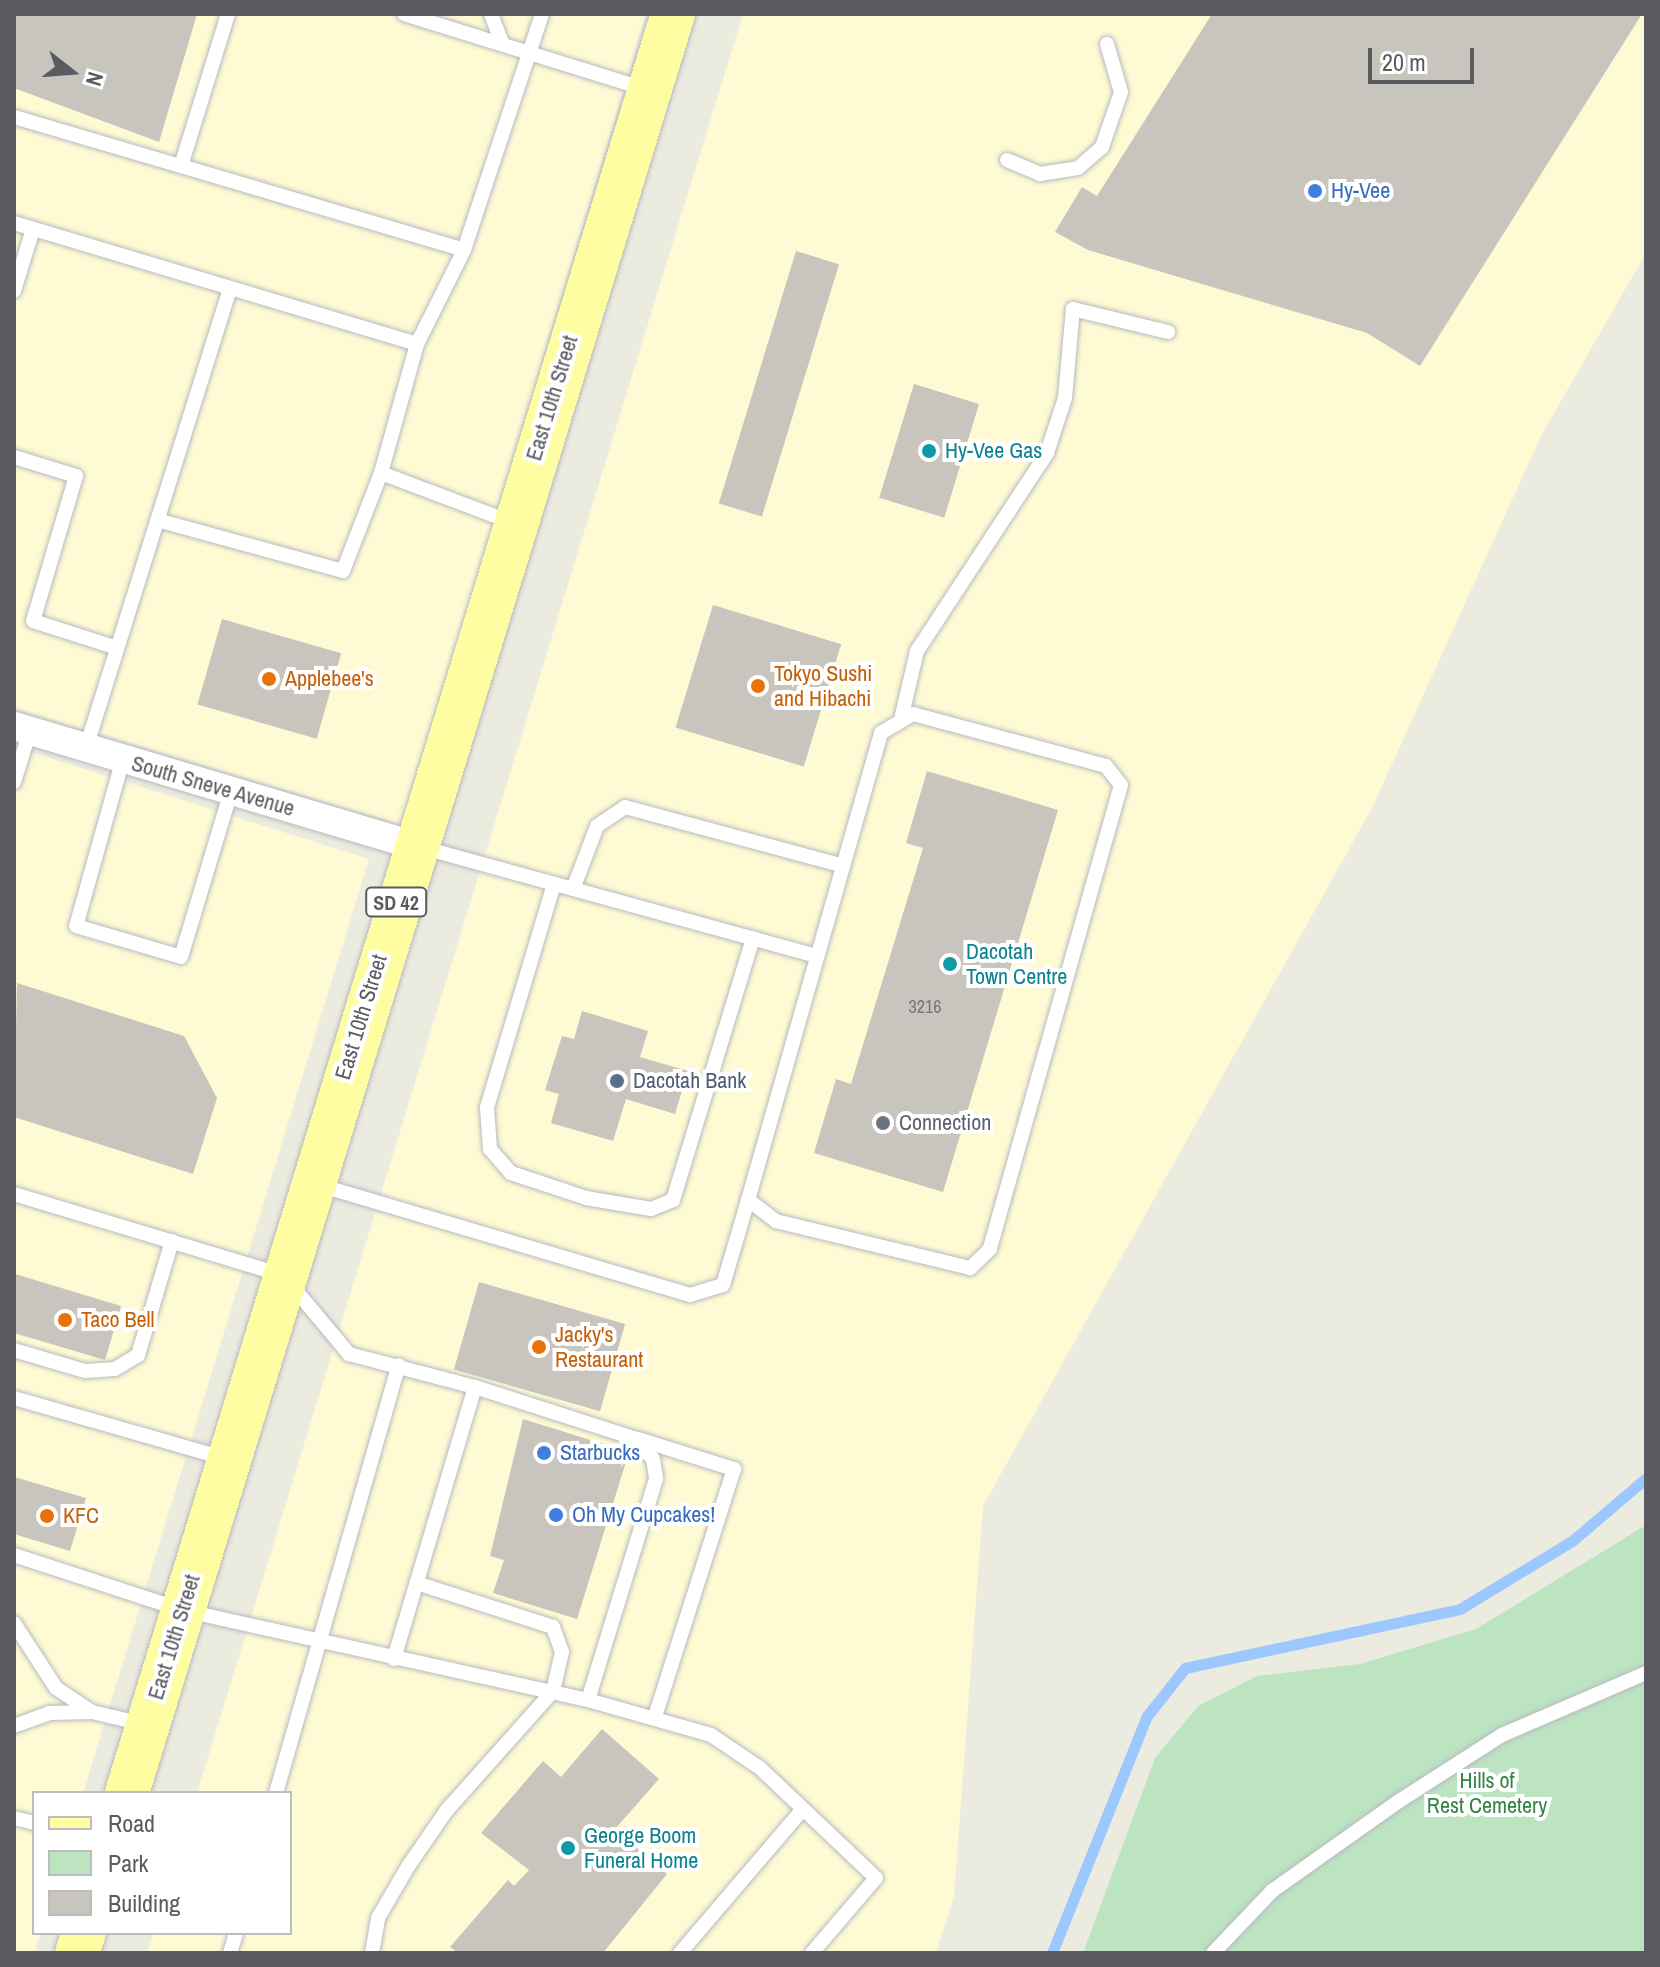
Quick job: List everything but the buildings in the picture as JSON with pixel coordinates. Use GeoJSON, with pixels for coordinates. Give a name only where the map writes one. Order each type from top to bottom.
{"type":"FeatureCollection","features":[{"type":"Feature","properties":{"kind":"main road","name":"East 10th Street"},"geometry":{"type":"LineString","coordinates":[[128,1791],[413,845],[673,14]]}},
{"type":"Feature","properties":{"kind":"street","name":"South Sneve Avenue"},"geometry":{"type":"LineString","coordinates":[[22,728],[413,845]]}},
{"type":"Feature","properties":{"kind":"lane"},"geometry":{"type":"LineString","coordinates":[[181,166],[228,14]]}},
{"type":"Feature","properties":{"kind":"lane"},"geometry":{"type":"LineString","coordinates":[[404,14],[649,90]]}},
{"type":"Feature","properties":{"kind":"lane"},"geometry":{"type":"LineString","coordinates":[[491,14],[502,43]]}},
{"type":"Feature","properties":{"kind":"lane"},"geometry":{"type":"LineString","coordinates":[[157,520],[343,571],[381,473],[417,344],[464,250],[542,14]]}},
{"type":"Feature","properties":{"kind":"lane"},"geometry":{"type":"LineString","coordinates":[[1007,160],[1040,174],[1078,168],[1102,147],[1121,92],[1107,44]]}},
{"type":"Feature","properties":{"kind":"lane"},"geometry":{"type":"LineString","coordinates":[[14,117],[464,250]]}},
{"type":"Feature","properties":{"kind":"lane"},"geometry":{"type":"LineString","coordinates":[[14,223],[417,344]]}},
{"type":"Feature","properties":{"kind":"lane"},"geometry":{"type":"LineString","coordinates":[[14,291],[33,229]]}},
{"type":"Feature","properties":{"kind":"lane"},"geometry":{"type":"LineString","coordinates":[[86,748],[230,289]]}},
{"type":"Feature","properties":{"kind":"lane"},"geometry":{"type":"LineString","coordinates":[[311,1183],[690,1295],[723,1285],[813,955],[881,733],[902,715],[917,651],[1047,453],[1065,398],[1073,309],[1168,332]]}},
{"type":"Feature","properties":{"kind":"lane"},"geometry":{"type":"LineString","coordinates":[[14,457],[76,476],[33,621],[117,648]]}},
{"type":"Feature","properties":{"kind":"lane"},"geometry":{"type":"LineString","coordinates":[[381,473],[513,523]]}},
{"type":"Feature","properties":{"kind":"lane"},"geometry":{"type":"LineString","coordinates":[[748,1200],[776,1221],[953,1267],[970,1268],[990,1249],[1121,785],[1106,766],[902,715]]}},
{"type":"Feature","properties":{"kind":"lane"},"geometry":{"type":"LineString","coordinates":[[14,782],[22,728]]}},
{"type":"Feature","properties":{"kind":"lane"},"geometry":{"type":"LineString","coordinates":[[123,759],[76,926],[106,935],[181,957],[231,791]]}},
{"type":"Feature","properties":{"kind":"lane"},"geometry":{"type":"LineString","coordinates":[[573,889],[597,826],[625,807],[840,865]]}},
{"type":"Feature","properties":{"kind":"lane"},"geometry":{"type":"LineString","coordinates":[[413,845],[813,955]]}},
{"type":"Feature","properties":{"kind":"lane"},"geometry":{"type":"LineString","coordinates":[[554,884],[487,1108],[490,1149],[511,1173],[586,1198],[651,1209],[673,1200],[753,938]]}},
{"type":"Feature","properties":{"kind":"lane"},"geometry":{"type":"LineString","coordinates":[[14,1194],[283,1275],[342,1349],[475,1387],[734,1469],[655,1717]]}},
{"type":"Feature","properties":{"kind":"lane"},"geometry":{"type":"LineString","coordinates":[[14,1350],[85,1371],[115,1369],[138,1355],[172,1241]]}},
{"type":"Feature","properties":{"kind":"lane"},"geometry":{"type":"LineString","coordinates":[[277,1791],[399,1365]]}},
{"type":"Feature","properties":{"kind":"lane"},"geometry":{"type":"LineString","coordinates":[[394,1659],[475,1387]]}},
{"type":"Feature","properties":{"kind":"lane"},"geometry":{"type":"LineString","coordinates":[[14,1398],[227,1460]]}},
{"type":"Feature","properties":{"kind":"lane"},"geometry":{"type":"LineString","coordinates":[[588,1700],[656,1479],[653,1459],[634,1438]]}},
{"type":"Feature","properties":{"kind":"lane"},"geometry":{"type":"LineString","coordinates":[[14,1555],[182,1610],[318,1643],[553,1691],[711,1735],[803,1809],[876,1878],[812,1953]]}},
{"type":"Feature","properties":{"kind":"lane"},"geometry":{"type":"LineString","coordinates":[[372,1953],[378,1918],[431,1832],[553,1691],[562,1652],[553,1627],[417,1583]]}},
{"type":"Feature","properties":{"kind":"lane"},"geometry":{"type":"LineString","coordinates":[[14,1623],[56,1688],[92,1712]]}},
{"type":"Feature","properties":{"kind":"lane"},"geometry":{"type":"LineString","coordinates":[[1213,1953],[1272,1891],[1412,1793],[1502,1735],[1646,1673]]}},
{"type":"Feature","properties":{"kind":"lane"},"geometry":{"type":"LineString","coordinates":[[14,1726],[49,1713],[92,1712],[147,1725]]}},
{"type":"Feature","properties":{"kind":"lane"},"geometry":{"type":"LineString","coordinates":[[680,1953],[803,1809]]}},
{"type":"Feature","properties":{"kind":"shaded area"},"geometry":{"type":"Polygon","coordinates":[[[14,14],[646,14],[403,825],[14,708],[14,14]]]}},
{"type":"Feature","properties":{"kind":"shaded area"},"geometry":{"type":"Polygon","coordinates":[[[743,14],[1646,14],[1646,253],[1541,436],[1373,806],[983,1506],[954,1897],[936,1953],[147,1953],[152,1935],[292,1935],[292,1791],[198,1791],[743,14]]]}},
{"type":"Feature","properties":{"kind":"shaded area"},"geometry":{"type":"Polygon","coordinates":[[[14,747],[369,859],[84,1791],[32,1791],[32,1935],[40,1935],[34,1953],[14,1953],[14,747]]]}},
{"type":"Feature","properties":{"kind":"green space","name":"Hills of Rest Cemetery"},"geometry":{"type":"Polygon","coordinates":[[[1646,1525],[1646,1953],[1083,1953],[1155,1758],[1198,1706],[1257,1676],[1360,1664],[1476,1629],[1646,1525]]]}},
{"type":"Feature","properties":{"kind":"waterway"},"geometry":{"type":"LineString","coordinates":[[1052,1953],[1147,1716],[1185,1668],[1460,1609],[1572,1541],[1646,1478]]}},
{"type":"Feature","properties":{"kind":"place","name":"Hy-Vee"},"geometry":{"type":"Point","coordinates":[1315,191]}},
{"type":"Feature","properties":{"kind":"place","name":"Hy-Vee Gas"},"geometry":{"type":"Point","coordinates":[929,451]}},
{"type":"Feature","properties":{"kind":"place","name":"Applebee's"},"geometry":{"type":"Point","coordinates":[269,679]}},
{"type":"Feature","properties":{"kind":"place","name":"Tokyo Sushi and Hibachi"},"geometry":{"type":"Point","coordinates":[758,686]}},
{"type":"Feature","properties":{"kind":"place","name":"Dacotah Town Centre"},"geometry":{"type":"Point","coordinates":[950,964]}},
{"type":"Feature","properties":{"kind":"place","name":"Dacotah Bank"},"geometry":{"type":"Point","coordinates":[617,1081]}},
{"type":"Feature","properties":{"kind":"place","name":"Connection"},"geometry":{"type":"Point","coordinates":[883,1123]}},
{"type":"Feature","properties":{"kind":"place","name":"Taco Bell"},"geometry":{"type":"Point","coordinates":[65,1320]}},
{"type":"Feature","properties":{"kind":"place","name":"Jacky's Restaurant"},"geometry":{"type":"Point","coordinates":[539,1347]}},
{"type":"Feature","properties":{"kind":"place","name":"Starbucks"},"geometry":{"type":"Point","coordinates":[544,1453]}},
{"type":"Feature","properties":{"kind":"place","name":"Oh My Cupcakes!"},"geometry":{"type":"Point","coordinates":[556,1515]}},
{"type":"Feature","properties":{"kind":"place","name":"KFC"},"geometry":{"type":"Point","coordinates":[47,1516]}},
{"type":"Feature","properties":{"kind":"place","name":"George Boom Funeral Home"},"geometry":{"type":"Point","coordinates":[568,1848]}}]}
